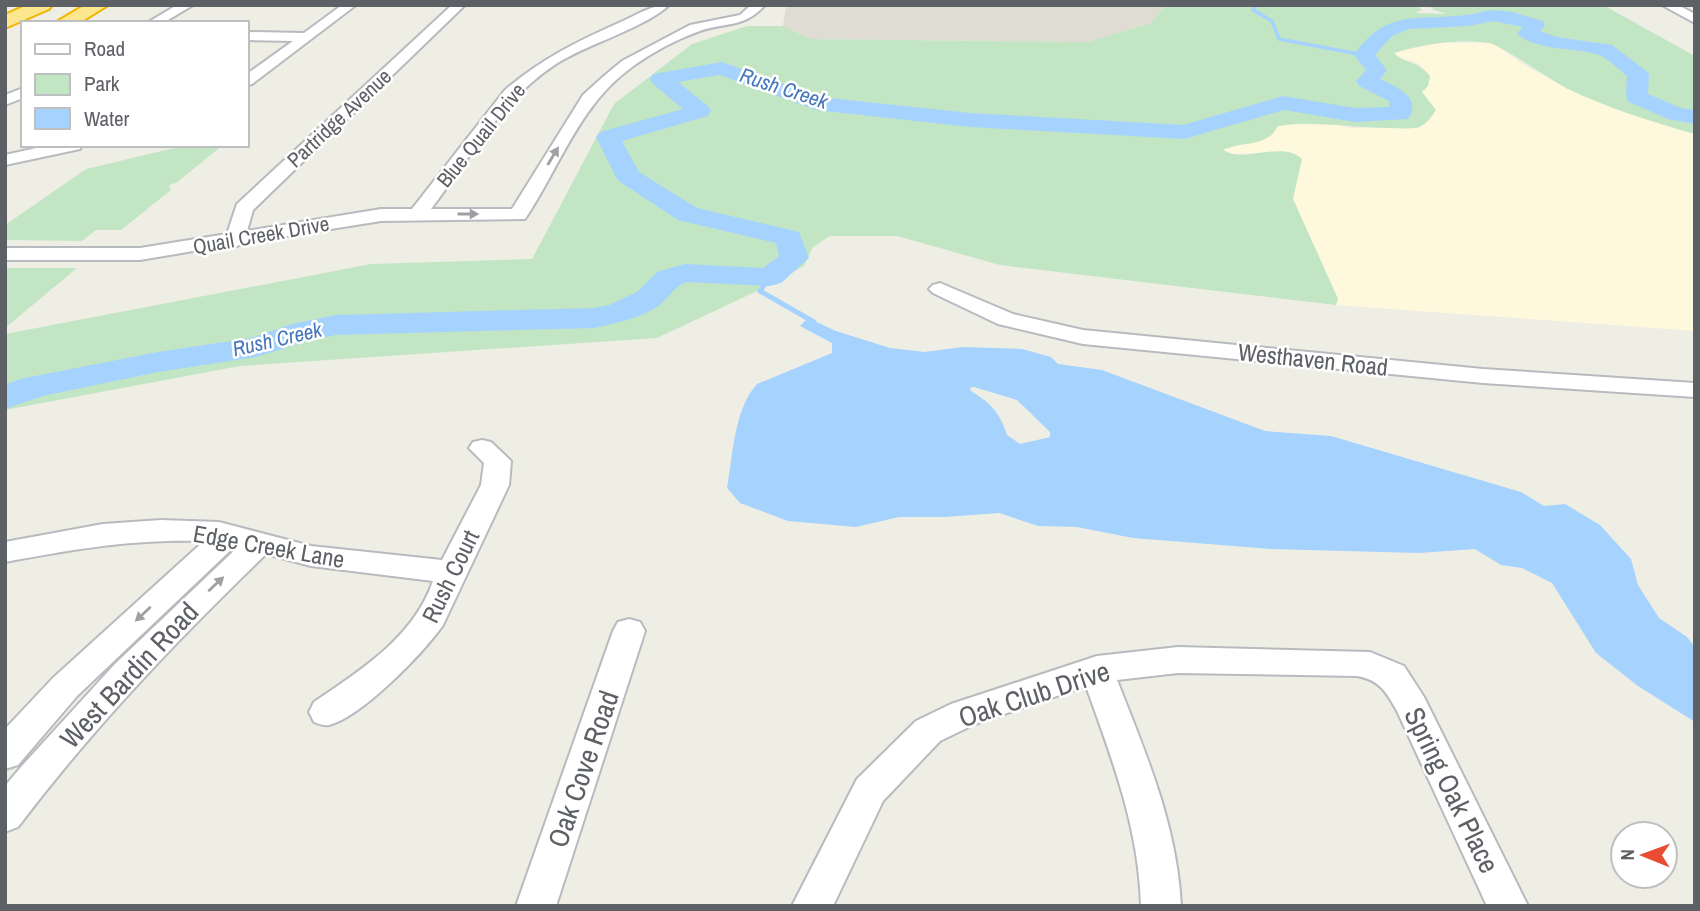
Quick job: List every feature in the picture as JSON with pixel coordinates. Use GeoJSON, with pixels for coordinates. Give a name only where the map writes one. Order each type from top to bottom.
{"type":"FeatureCollection","features":[{"type":"Feature","properties":{"kind":"highway"},"geometry":{"type":"LineString","coordinates":[[5,22],[43,5]]}},
{"type":"Feature","properties":{"kind":"highway"},"geometry":{"type":"LineString","coordinates":[[68,21],[99,5]]}},
{"type":"Feature","properties":{"kind":"street"},"geometry":{"type":"LineString","coordinates":[[157,21],[187,5]]}},
{"type":"Feature","properties":{"kind":"street"},"geometry":{"type":"LineString","coordinates":[[248,79],[350,5]]}},
{"type":"Feature","properties":{"kind":"street","name":"Partridge Avenue"},"geometry":{"type":"LineString","coordinates":[[235,241],[244,208],[460,5]]}},
{"type":"Feature","properties":{"kind":"street","name":"Blue Quail Drive"},"geometry":{"type":"LineString","coordinates":[[418,214],[510,93],[527,78],[579,45],[663,5]]}},
{"type":"Feature","properties":{"kind":"street"},"geometry":{"type":"LineString","coordinates":[[518,215],[591,95],[609,79],[627,64],[695,28],[759,5]]}},
{"type":"Feature","properties":{"kind":"street"},"geometry":{"type":"LineString","coordinates":[[1668,5],[1695,19]]}},
{"type":"Feature","properties":{"kind":"street"},"geometry":{"type":"LineString","coordinates":[[248,36],[307,37]]}},
{"type":"Feature","properties":{"kind":"street"},"geometry":{"type":"LineString","coordinates":[[5,102],[21,93]]}},
{"type":"Feature","properties":{"kind":"street"},"geometry":{"type":"LineString","coordinates":[[5,160],[65,147]]}},
{"type":"Feature","properties":{"kind":"street","name":"Quail Creek Drive"},"geometry":{"type":"LineString","coordinates":[[5,254],[128,255],[235,241],[354,218],[418,214],[518,215]]}},
{"type":"Feature","properties":{"kind":"street","name":"Westhaven Road"},"geometry":{"type":"LineString","coordinates":[[940,289],[1006,319],[1083,337],[1483,376],[1695,390]]}},
{"type":"Feature","properties":{"kind":"street","name":"Rush Court"},"geometry":{"type":"LineString","coordinates":[[326,712],[399,658],[425,630],[495,485],[498,461],[482,448]]}},
{"type":"Feature","properties":{"kind":"street","name":"Edge Creek Lane"},"geometry":{"type":"LineString","coordinates":[[5,552],[103,534],[161,530],[219,532],[311,556],[451,572]]}},
{"type":"Feature","properties":{"kind":"street","name":"West Bardin Road"},"geometry":{"type":"LineString","coordinates":[[5,754],[65,687],[245,539]]}},
{"type":"Feature","properties":{"kind":"street","name":"West Bardin Road"},"geometry":{"type":"LineString","coordinates":[[5,815],[114,686],[182,615],[245,539]]}},
{"type":"Feature","properties":{"kind":"street","name":"Oak Cove Road"},"geometry":{"type":"LineString","coordinates":[[537,906],[629,631]]}},
{"type":"Feature","properties":{"kind":"street","name":"Oak Club Drive"},"geometry":{"type":"LineString","coordinates":[[812,906],[870,790],[928,731],[963,714],[1097,669],[1178,660],[1357,663],[1382,667],[1394,675]]}},
{"type":"Feature","properties":{"kind":"street"},"geometry":{"type":"LineString","coordinates":[[1097,669],[1148,815],[1162,884],[1161,906]]}},
{"type":"Feature","properties":{"kind":"street","name":"Spring Oak Place"},"geometry":{"type":"LineString","coordinates":[[1394,675],[1508,906]]}},
{"type":"Feature","properties":{"kind":"shaded area"},"geometry":{"type":"Polygon","coordinates":[[[786,5],[1165,5],[1151,23],[1087,42],[810,39],[783,26],[786,5]]]}},
{"type":"Feature","properties":{"kind":"shaded area"},"geometry":{"type":"Polygon","coordinates":[[[1436,43],[1492,43],[1529,68],[1569,89],[1621,111],[1695,134],[1695,331],[1336,305],[1338,298],[1293,199],[1289,152],[1233,154],[1222,150],[1272,136],[1278,126],[1294,124],[1351,128],[1418,127],[1422,92],[1420,64],[1393,53],[1436,43]]]}},
{"type":"Feature","properties":{"kind":"green space"},"geometry":{"type":"Polygon","coordinates":[[[1165,5],[1416,5],[1422,10],[1415,13],[1447,14],[1428,5],[1603,5],[1695,56],[1695,134],[1583,96],[1495,45],[1465,41],[1429,45],[1394,53],[1420,67],[1430,76],[1428,86],[1422,92],[1436,110],[1422,125],[1416,128],[1374,128],[1292,124],[1278,126],[1267,138],[1260,141],[1223,150],[1241,155],[1284,152],[1302,159],[1293,199],[1338,299],[1336,305],[1000,265],[897,236],[830,236],[813,247],[804,266],[657,338],[240,366],[5,410],[5,334],[371,264],[532,259],[614,104],[692,44],[747,26],[783,26],[810,39],[1087,42],[1151,23],[1165,5]]]}},
{"type":"Feature","properties":{"kind":"green space"},"geometry":{"type":"Polygon","coordinates":[[[179,147],[221,147],[176,183],[169,185],[171,190],[121,230],[96,230],[82,241],[5,240],[5,225],[86,169],[179,147]]]}},
{"type":"Feature","properties":{"kind":"green space"},"geometry":{"type":"Polygon","coordinates":[[[5,268],[77,268],[5,328],[5,268]]]}},
{"type":"Feature","properties":{"kind":"water"},"geometry":{"type":"Polygon","coordinates":[[[808,318],[836,331],[890,348],[925,352],[962,347],[1022,349],[1051,357],[1058,364],[1102,370],[1265,431],[1331,436],[1521,492],[1544,506],[1565,504],[1600,525],[1631,559],[1638,585],[1659,618],[1687,637],[1695,647],[1695,722],[1638,686],[1596,653],[1552,583],[1522,568],[1501,565],[1475,549],[1419,553],[1271,549],[1133,538],[1077,527],[1038,526],[999,513],[899,517],[856,527],[788,521],[740,503],[727,488],[739,419],[749,394],[757,384],[832,353],[832,343],[800,326],[808,318]],[[970,388],[994,409],[1007,435],[1020,444],[1050,437],[1050,432],[1017,400],[970,388]]]}},
{"type":"Feature","properties":{"kind":"waterway"},"geometry":{"type":"LineString","coordinates":[[1256,5],[1253,10],[1272,21],[1279,39],[1364,55]]}},
{"type":"Feature","properties":{"kind":"waterway","name":"Rush Creek"},"geometry":{"type":"LineString","coordinates":[[5,398],[33,387],[158,362],[256,347],[304,331],[336,325],[594,318],[618,313],[648,299],[668,278],[685,273],[770,277],[794,258],[789,238],[688,214],[629,177],[608,137],[700,111],[661,79],[722,68],[816,103],[970,120],[1184,132],[1283,103],[1355,115],[1400,114],[1400,98],[1367,81],[1377,70],[1364,55],[1374,41],[1385,32],[1409,23],[1469,21],[1500,16],[1536,25],[1527,33],[1554,42],[1605,49],[1638,74],[1637,97],[1676,114],[1695,117]]}},
{"type":"Feature","properties":{"kind":"waterway"},"geometry":{"type":"LineString","coordinates":[[770,277],[760,291],[814,322]]}}]}
